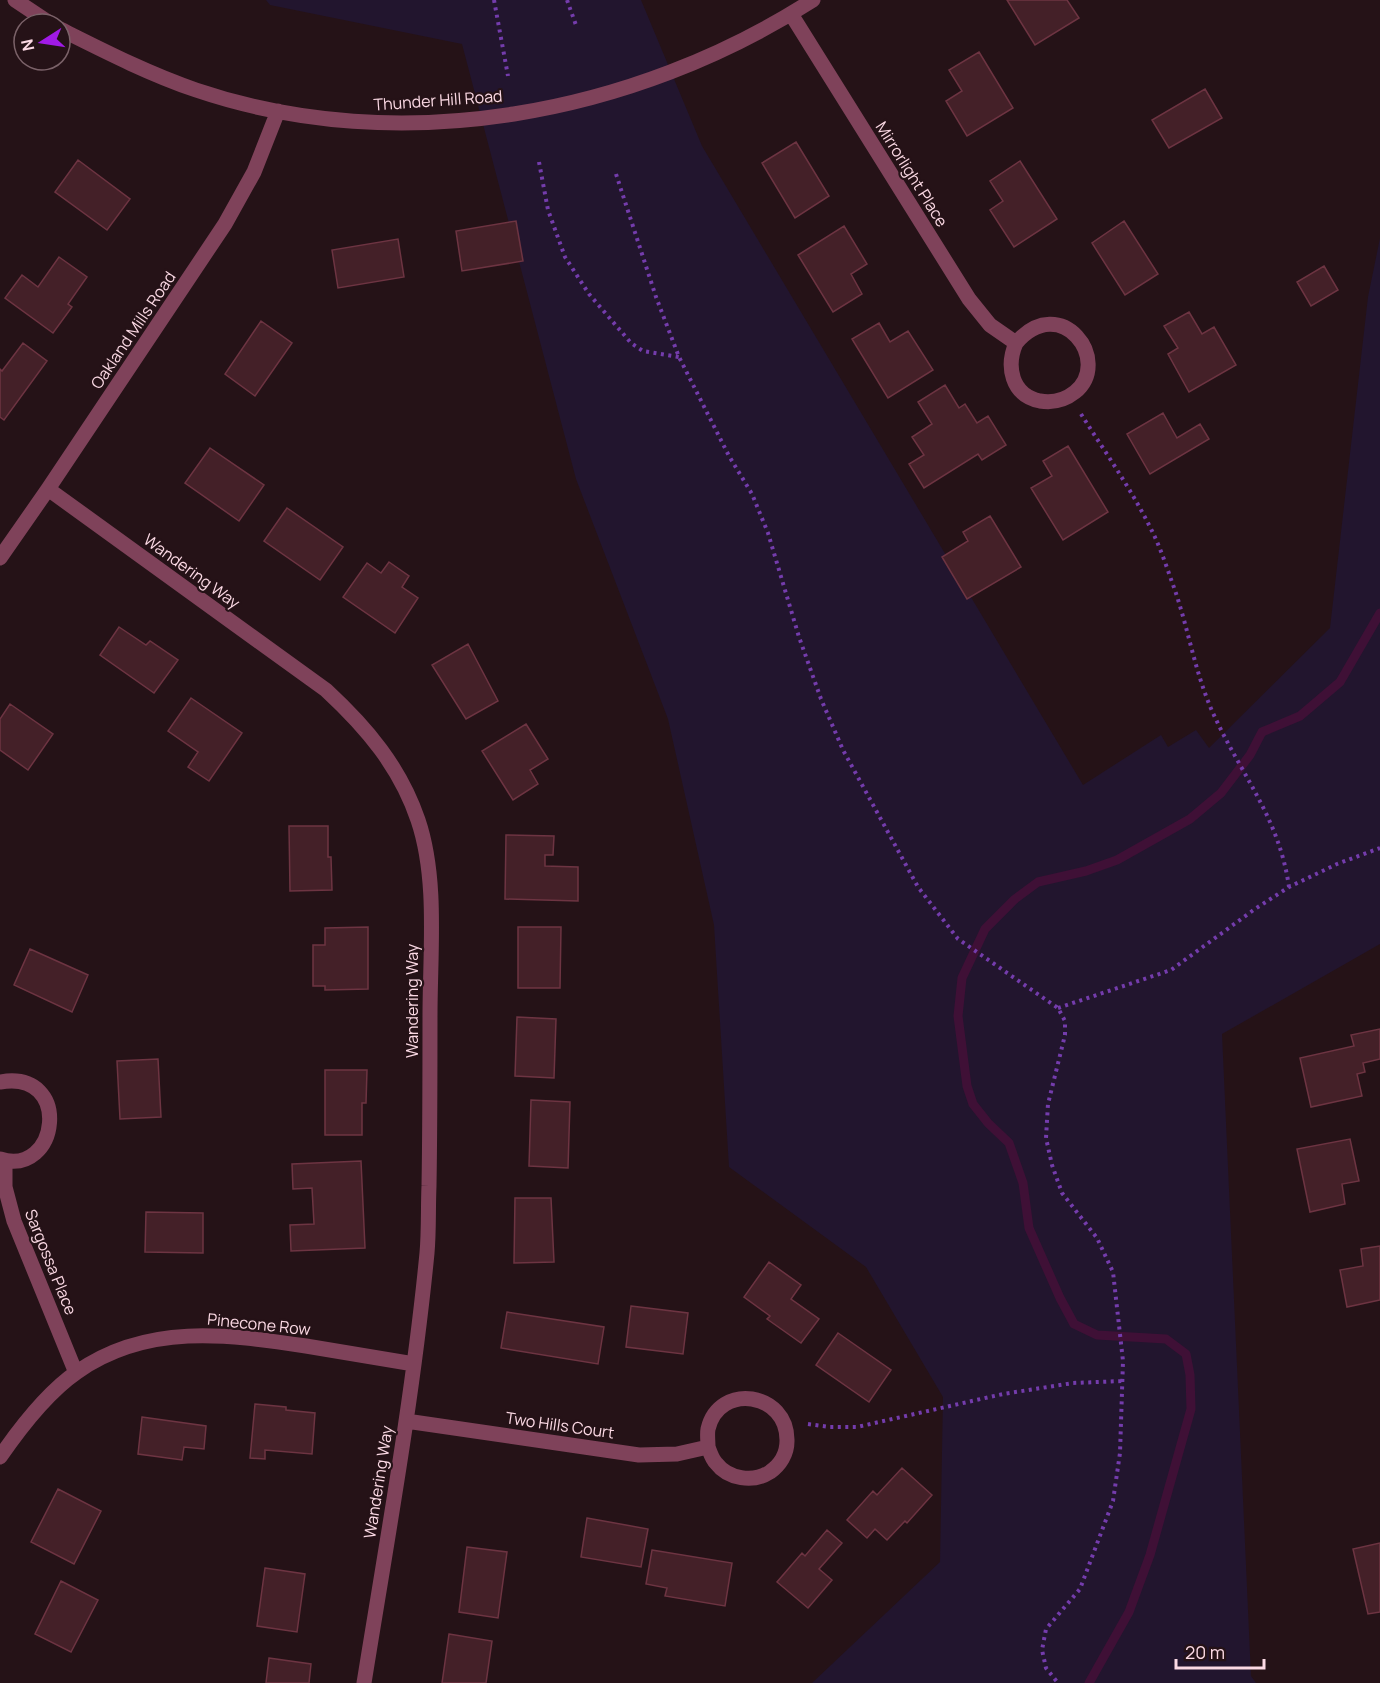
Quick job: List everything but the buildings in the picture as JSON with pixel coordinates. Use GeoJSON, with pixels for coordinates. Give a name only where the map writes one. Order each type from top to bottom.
{"type":"FeatureCollection","features":[{"type":"Feature","properties":{"kind":"street"},"geometry":{"type":"LineString","coordinates":[[15,0],[33,12]]}},
{"type":"Feature","properties":{"kind":"street","name":"Thunder Hill Road"},"geometry":{"type":"LineString","coordinates":[[72,35],[124,60],[197,90],[278,111],[359,123],[416,123],[482,118],[524,111],[584,99],[645,81],[725,50],[813,0]]}},
{"type":"Feature","properties":{"kind":"street","name":"Mirrorlight Place"},"geometry":{"type":"LineString","coordinates":[[791,14],[969,299],[990,325],[1016,343]]}},
{"type":"Feature","properties":{"kind":"street","name":"Oakland Mills Road"},"geometry":{"type":"LineString","coordinates":[[0,558],[225,224],[254,172],[278,111]]}},
{"type":"Feature","properties":{"kind":"street"},"geometry":{"type":"LineString","coordinates":[[1052,324],[1072,332],[1081,341],[1086,351],[1085,378],[1078,389],[1069,396],[1052,402],[1038,400],[1027,395],[1019,388],[1010,368],[1011,354],[1016,343],[1025,332],[1040,325],[1052,324]]}},
{"type":"Feature","properties":{"kind":"street","name":"Wandering Way"},"geometry":{"type":"LineString","coordinates":[[48,489],[326,690],[357,719],[380,747],[403,782],[418,820],[426,852],[430,891],[430,1130],[427,1250],[406,1421],[364,1683]]}},
{"type":"Feature","properties":{"kind":"street","name":"Sargossa Place"},"geometry":{"type":"LineString","coordinates":[[0,1082],[10,1080],[22,1082],[34,1088],[42,1095],[49,1107],[51,1124],[48,1136],[40,1148],[20,1160],[3,1160],[5,1187],[14,1221],[76,1372]]}},
{"type":"Feature","properties":{"kind":"street","name":"Pinecone Row"},"geometry":{"type":"LineString","coordinates":[[0,1457],[44,1402],[76,1372],[112,1352],[144,1341],[179,1336],[219,1335],[262,1339],[414,1364]]}},
{"type":"Feature","properties":{"kind":"street"},"geometry":{"type":"LineString","coordinates":[[752,1398],[765,1402],[776,1409],[787,1431],[787,1447],[783,1458],[768,1473],[755,1478],[735,1477],[723,1471],[715,1462],[708,1447],[708,1430],[712,1418],[721,1407],[734,1400],[752,1398]]}},
{"type":"Feature","properties":{"kind":"street","name":"Two Hills Court"},"geometry":{"type":"LineString","coordinates":[[406,1421],[639,1455],[677,1454],[708,1447]]}},
{"type":"Feature","properties":{"kind":"path"},"geometry":{"type":"LineString","coordinates":[[494,0],[508,76]]}},
{"type":"Feature","properties":{"kind":"path"},"geometry":{"type":"LineString","coordinates":[[567,0],[577,28]]}},
{"type":"Feature","properties":{"kind":"path"},"geometry":{"type":"LineString","coordinates":[[539,162],[548,210],[565,257],[589,294],[631,343],[643,351],[679,357]]}},
{"type":"Feature","properties":{"kind":"path"},"geometry":{"type":"LineString","coordinates":[[616,174],[656,297],[679,357],[729,456],[752,494],[768,533],[799,637],[821,699],[843,750],[918,887],[958,939],[1058,1008],[1065,1021],[1065,1035],[1048,1104],[1047,1138],[1052,1165],[1062,1193],[1097,1238],[1113,1272],[1123,1361],[1120,1453],[1113,1501],[1080,1589],[1046,1629],[1042,1650],[1046,1668],[1058,1683]]}},
{"type":"Feature","properties":{"kind":"path"},"geometry":{"type":"LineString","coordinates":[[1069,396],[1152,531],[1173,585],[1191,650],[1212,710],[1231,753],[1255,789],[1275,831],[1289,887]]}},
{"type":"Feature","properties":{"kind":"path"},"geometry":{"type":"LineString","coordinates":[[1058,1008],[1171,970],[1289,887],[1337,864],[1380,848]]}},
{"type":"Feature","properties":{"kind":"path"},"geometry":{"type":"LineString","coordinates":[[787,1431],[807,1424],[857,1427],[1003,1394],[1073,1383],[1122,1381]]}},
{"type":"Feature","properties":{"kind":"shaded area"},"geometry":{"type":"Polygon","coordinates":[[[266,0],[641,0],[702,146],[1083,785],[1161,735],[1168,747],[1196,730],[1209,748],[1330,628],[1368,297],[1380,238],[1380,944],[1222,1034],[1251,1676],[1256,1683],[812,1683],[940,1562],[943,1397],[866,1267],[729,1167],[714,925],[668,719],[576,479],[462,44],[270,5],[266,0]]]}},
{"type":"Feature","properties":{"kind":"waterway"},"geometry":{"type":"LineString","coordinates":[[1089,1683],[1129,1612],[1150,1555],[1191,1409],[1190,1375],[1186,1354],[1166,1339],[1097,1335],[1074,1324],[1029,1228],[1023,1183],[1009,1143],[988,1123],[973,1104],[967,1086],[958,1016],[962,978],[985,929],[1015,899],[1038,882],[1086,871],[1117,860],[1190,819],[1221,793],[1250,755],[1262,732],[1300,716],[1340,682],[1380,613]]}}]}
